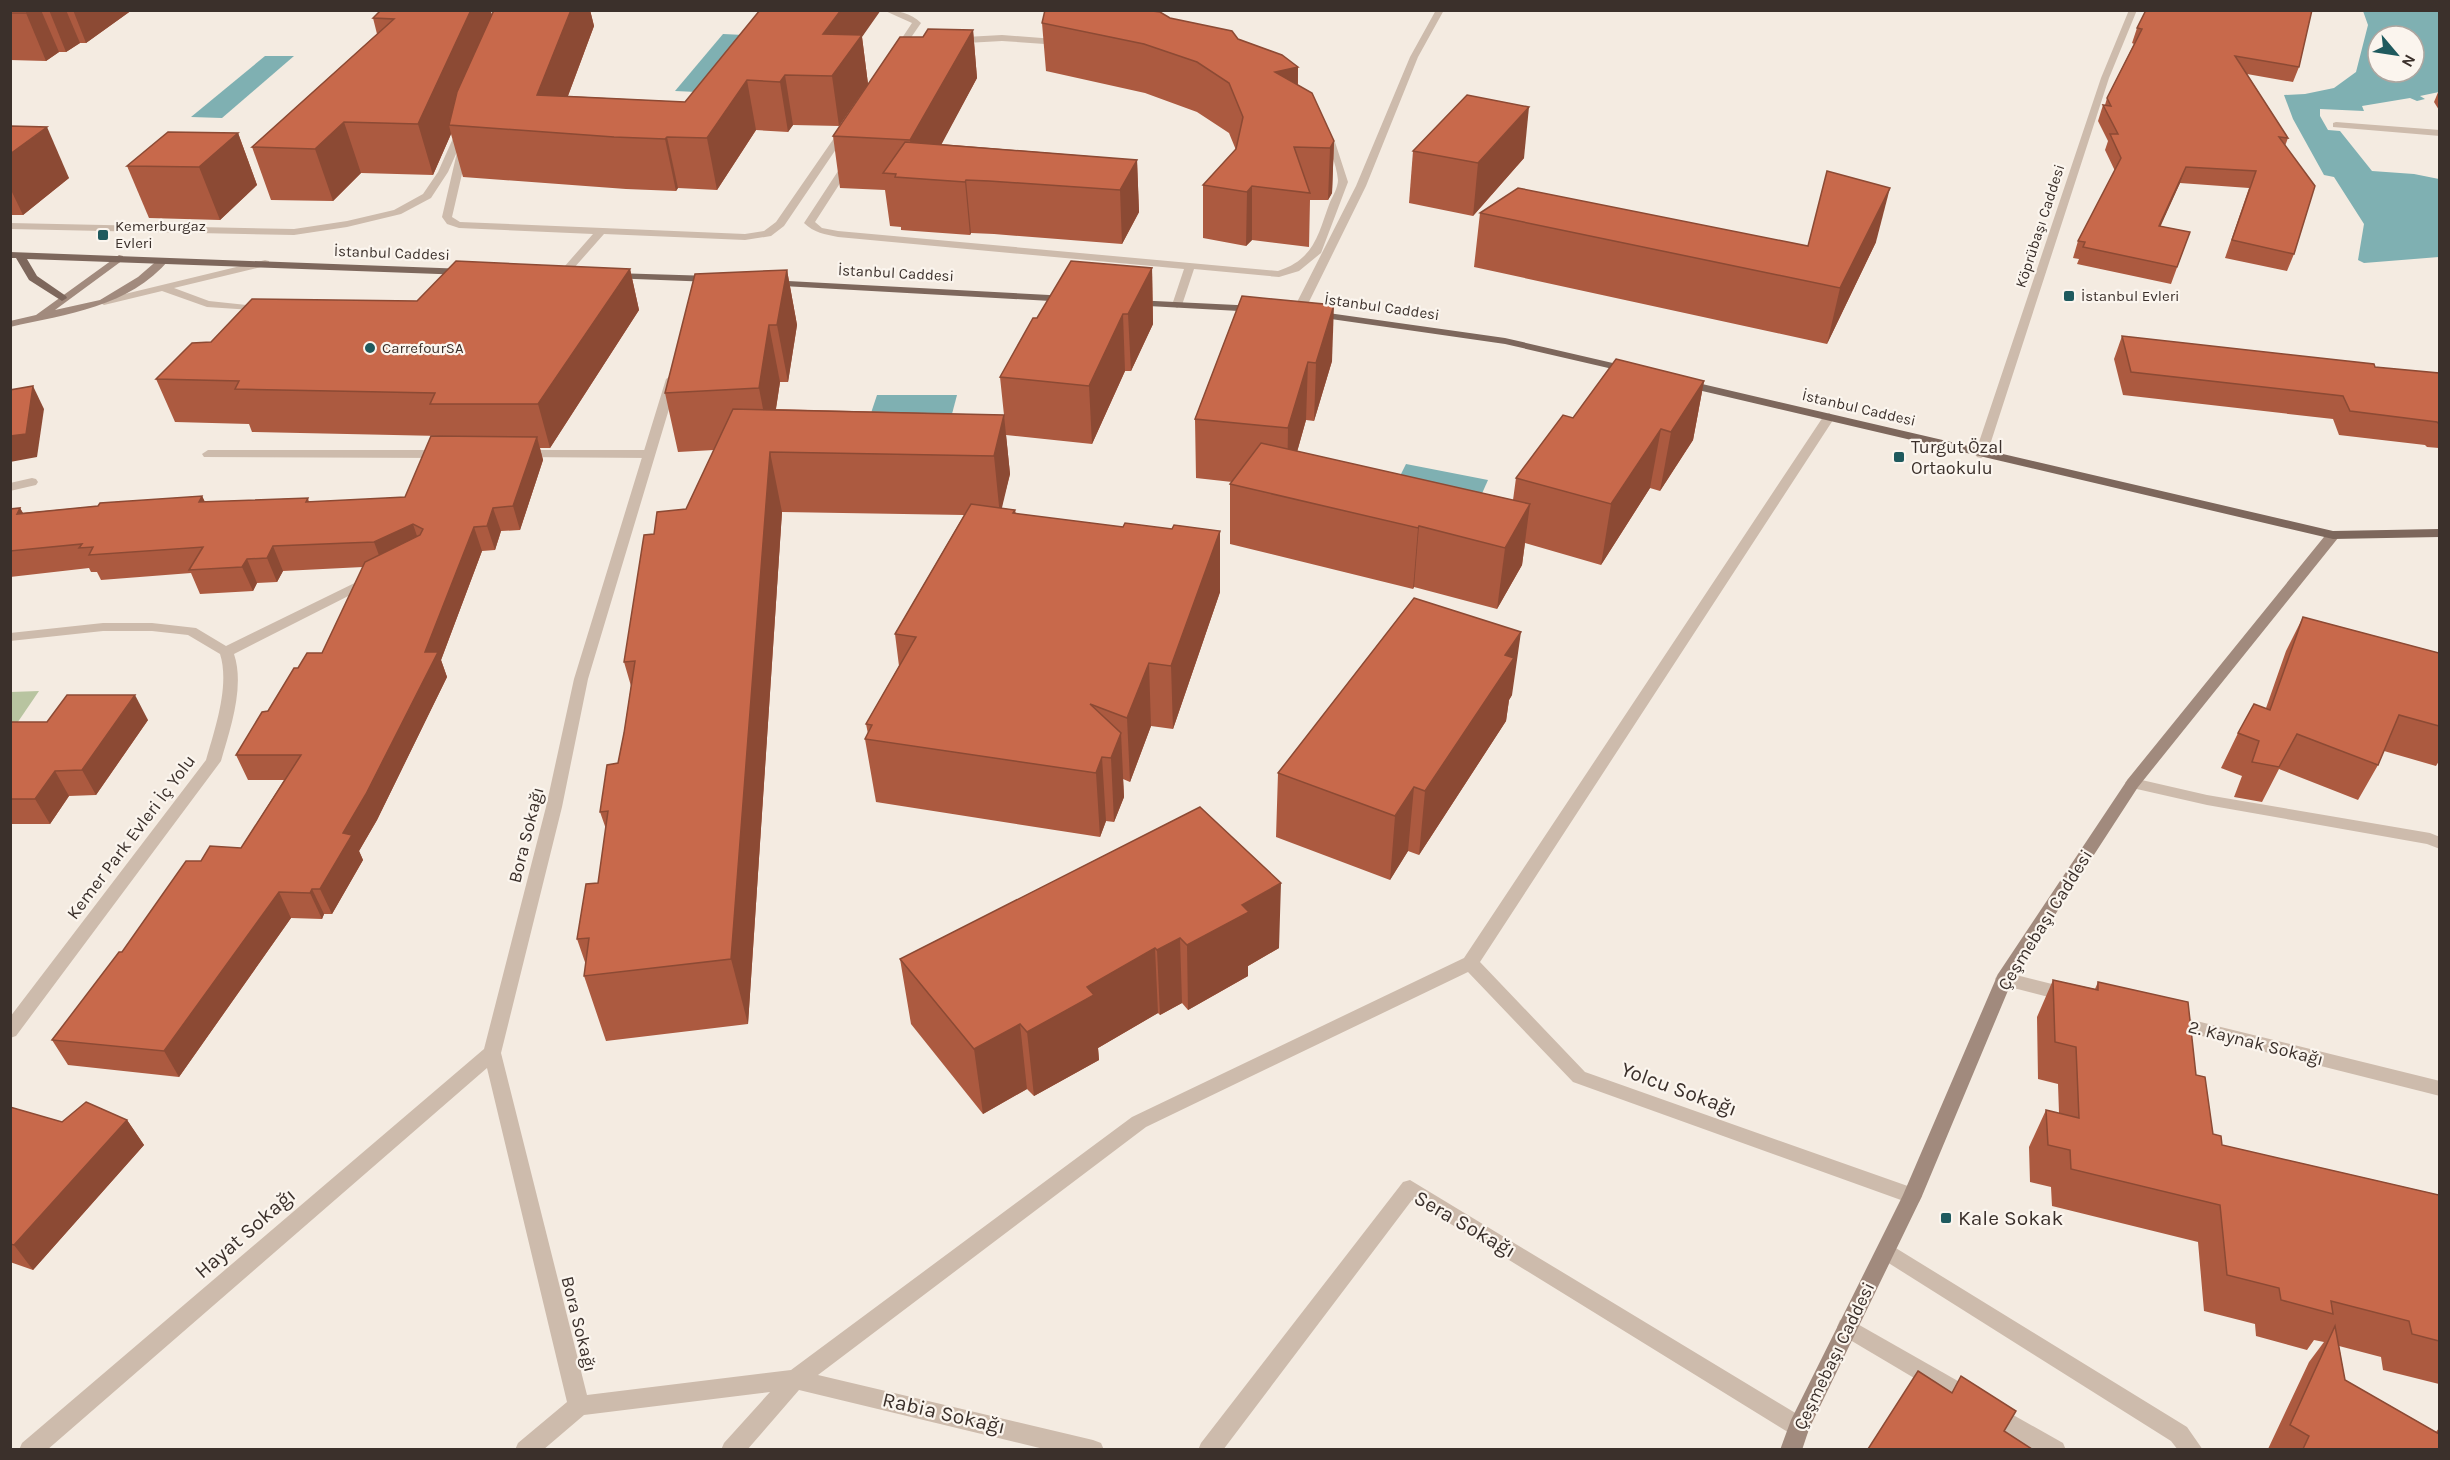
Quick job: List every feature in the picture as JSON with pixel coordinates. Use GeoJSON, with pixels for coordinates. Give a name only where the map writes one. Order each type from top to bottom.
{"type":"FeatureCollection","features":[{"type":"Feature","properties":{"kind":"main road","name":"İstanbul Caddesi"},"geometry":{"type":"LineString","coordinates":[[15,255],[483,272]]}},
{"type":"Feature","properties":{"kind":"main road"},"geometry":{"type":"LineString","coordinates":[[15,255],[33,278],[62,298]]}},
{"type":"Feature","properties":{"kind":"main road"},"geometry":{"type":"LineString","coordinates":[[38,317],[119,258]]}},
{"type":"Feature","properties":{"kind":"main road"},"geometry":{"type":"LineString","coordinates":[[10,324],[104,302],[141,279],[164,260]]}},
{"type":"Feature","properties":{"kind":"main road"},"geometry":{"type":"LineString","coordinates":[[597,276],[700,284],[726,280]]}},
{"type":"Feature","properties":{"kind":"main road","name":"İstanbul Caddesi"},"geometry":{"type":"LineString","coordinates":[[761,282],[1082,300]]}},
{"type":"Feature","properties":{"kind":"main road"},"geometry":{"type":"LineString","coordinates":[[1118,302],[1265,310]]}},
{"type":"Feature","properties":{"kind":"main road","name":"İstanbul Caddesi"},"geometry":{"type":"LineString","coordinates":[[1292,311],[1505,341],[1644,374]]}},
{"type":"Feature","properties":{"kind":"main road","name":"İstanbul Caddesi"},"geometry":{"type":"LineString","coordinates":[[1679,382],[2332,535],[2439,533]]}},
{"type":"Feature","properties":{"kind":"main road","name":"Çeşmebaşı Caddesi"},"geometry":{"type":"LineString","coordinates":[[1791,1449],[1799,1427],[1912,1196],[2004,979],[2133,783],[2332,535]]}},
{"type":"Feature","properties":{"kind":"street"},"geometry":{"type":"LineString","coordinates":[[887,10],[917,23],[891,61]]}},
{"type":"Feature","properties":{"kind":"street"},"geometry":{"type":"LineString","coordinates":[[1292,311],[1361,186],[1414,57],[1440,10]]}},
{"type":"Feature","properties":{"kind":"street","name":"Köprübaşı Caddesi"},"geometry":{"type":"LineString","coordinates":[[1982,454],[2105,78],[2133,10]]}},
{"type":"Feature","properties":{"kind":"street"},"geometry":{"type":"LineString","coordinates":[[1002,38],[1107,46],[1191,61],[1251,82],[1307,116],[1332,144],[1343,182],[1317,251],[1294,269],[1279,274],[1190,266],[838,234],[819,230],[809,224],[923,48],[947,41],[1002,38]]}},
{"type":"Feature","properties":{"kind":"street"},"geometry":{"type":"LineString","coordinates":[[10,226],[294,232],[348,224],[397,212],[427,196],[443,172],[469,121],[447,217],[451,222],[459,225],[745,237],[767,234],[780,224],[852,119]]}},
{"type":"Feature","properties":{"kind":"street"},"geometry":{"type":"LineString","coordinates":[[2336,125],[2439,133]]}},
{"type":"Feature","properties":{"kind":"street"},"geometry":{"type":"LineString","coordinates":[[562,275],[601,231]]}},
{"type":"Feature","properties":{"kind":"street"},"geometry":{"type":"LineString","coordinates":[[104,302],[166,289],[265,263]]}},
{"type":"Feature","properties":{"kind":"street"},"geometry":{"type":"LineString","coordinates":[[1177,305],[1190,266]]}},
{"type":"Feature","properties":{"kind":"street"},"geometry":{"type":"LineString","coordinates":[[436,286],[449,271]]}},
{"type":"Feature","properties":{"kind":"street"},"geometry":{"type":"LineString","coordinates":[[166,289],[207,304],[277,310]]}},
{"type":"Feature","properties":{"kind":"street","name":"Bora Sokağı"},"geometry":{"type":"LineString","coordinates":[[579,1406],[492,1053],[554,807],[581,679],[676,366]]}},
{"type":"Feature","properties":{"kind":"street"},"geometry":{"type":"LineString","coordinates":[[732,1449],[795,1379],[1139,1122],[1470,963],[1829,417]]}},
{"type":"Feature","properties":{"kind":"street"},"geometry":{"type":"LineString","coordinates":[[208,454],[458,454]]}},
{"type":"Feature","properties":{"kind":"street"},"geometry":{"type":"LineString","coordinates":[[506,454],[649,454]]}},
{"type":"Feature","properties":{"kind":"street"},"geometry":{"type":"LineString","coordinates":[[10,487],[32,482]]}},
{"type":"Feature","properties":{"kind":"street"},"geometry":{"type":"LineString","coordinates":[[10,637],[103,627],[152,627],[191,631],[226,652],[381,574]]}},
{"type":"Feature","properties":{"kind":"street","name":"Kemer Park Evleri İç Yolu"},"geometry":{"type":"LineString","coordinates":[[10,1031],[213,761],[225,720],[231,667],[226,652]]}},
{"type":"Feature","properties":{"kind":"street"},"geometry":{"type":"LineString","coordinates":[[2133,783],[2207,800],[2436,839]]}},
{"type":"Feature","properties":{"kind":"street","name":"Yolcu Sokağı"},"geometry":{"type":"LineString","coordinates":[[1470,963],[1579,1077],[1912,1196]]}},
{"type":"Feature","properties":{"kind":"street"},"geometry":{"type":"LineString","coordinates":[[2004,979],[2084,999]]}},
{"type":"Feature","properties":{"kind":"street","name":"2. Kaynak Sokağı"},"geometry":{"type":"LineString","coordinates":[[2153,1017],[2439,1089]]}},
{"type":"Feature","properties":{"kind":"street","name":"Hayat Sokağı"},"geometry":{"type":"LineString","coordinates":[[41,1446],[492,1053]]}},
{"type":"Feature","properties":{"kind":"street","name":"Sera Sokağı"},"geometry":{"type":"LineString","coordinates":[[1209,1449],[1410,1188],[1799,1427]]}},
{"type":"Feature","properties":{"kind":"street"},"geometry":{"type":"LineString","coordinates":[[1886,1251],[2180,1434],[2192,1449]]}},
{"type":"Feature","properties":{"kind":"street"},"geometry":{"type":"LineString","coordinates":[[1847,1328],[2055,1449]]}},
{"type":"Feature","properties":{"kind":"street"},"geometry":{"type":"LineString","coordinates":[[526,1449],[579,1406],[795,1379]]}},
{"type":"Feature","properties":{"kind":"street","name":"Rabia Sokağı"},"geometry":{"type":"LineString","coordinates":[[795,1379],[1094,1449]]}},
{"type":"Feature","properties":{"kind":"green space"},"geometry":{"type":"Polygon","coordinates":[[[39,691],[11,732],[11,692],[39,691]]]}},
{"type":"Feature","properties":{"kind":"water"},"geometry":{"type":"Polygon","coordinates":[[[2363,11],[2439,11],[2439,92],[2420,96],[2425,99],[2417,101],[2410,98],[2362,106],[2364,111],[2320,109],[2320,116],[2328,130],[2340,131],[2372,171],[2414,174],[2439,179],[2439,257],[2364,263],[2358,260],[2364,224],[2334,177],[2324,175],[2293,119],[2284,95],[2305,94],[2334,88],[2356,72],[2366,33],[2366,84],[2426,84],[2426,24],[2368,24],[2363,11]]]}},
{"type":"Feature","properties":{"kind":"water"},"geometry":{"type":"Polygon","coordinates":[[[723,34],[744,35],[697,92],[675,91],[723,34]]]}},
{"type":"Feature","properties":{"kind":"water"},"geometry":{"type":"Polygon","coordinates":[[[265,56],[294,56],[222,118],[191,117],[265,56]]]}},
{"type":"Feature","properties":{"kind":"water"},"geometry":{"type":"Polygon","coordinates":[[[877,395],[957,395],[952,414],[871,413],[877,395]]]}},
{"type":"Feature","properties":{"kind":"water"},"geometry":{"type":"Polygon","coordinates":[[[1406,464],[1488,480],[1480,498],[1397,482],[1406,464]]]}},
{"type":"Feature","properties":{"kind":"building"},"geometry":{"type":"Polygon","coordinates":[[[10,10],[30,10],[26,13],[10,13],[10,10]]]}},
{"type":"Feature","properties":{"kind":"building"},"geometry":{"type":"Polygon","coordinates":[[[381,10],[471,10],[418,124],[344,122],[315,149],[252,147],[394,19],[373,18],[381,10]]]}},
{"type":"Feature","properties":{"kind":"building"},"geometry":{"type":"Polygon","coordinates":[[[494,10],[571,10],[537,95],[685,102],[760,10],[841,10],[823,34],[862,35],[832,76],[785,75],[780,82],[747,80],[707,138],[614,137],[449,125],[457,92],[494,10]]]}},
{"type":"Feature","properties":{"kind":"building"},"geometry":{"type":"Polygon","coordinates":[[[1045,10],[1160,12],[1170,18],[1232,31],[1238,39],[1282,55],[1298,67],[1275,72],[1312,93],[1334,141],[1330,148],[1294,147],[1310,193],[1252,186],[1247,192],[1203,185],[1236,149],[1243,117],[1229,83],[1197,62],[1144,44],[1042,23],[1045,10]]]}},
{"type":"Feature","properties":{"kind":"building"},"geometry":{"type":"Polygon","coordinates":[[[2146,10],[2312,10],[2299,67],[2235,56],[2288,138],[2279,137],[2315,186],[2294,254],[2232,240],[2256,171],[2186,167],[2159,226],[2190,232],[2177,267],[2083,247],[2085,242],[2078,241],[2121,158],[2110,134],[2118,134],[2103,105],[2111,106],[2107,98],[2142,29],[2137,28],[2146,10]]]}},
{"type":"Feature","properties":{"kind":"building"},"geometry":{"type":"Polygon","coordinates":[[[928,29],[973,30],[910,140],[833,136],[900,37],[923,37],[928,29]]]}},
{"type":"Feature","properties":{"kind":"building"},"geometry":{"type":"Polygon","coordinates":[[[1467,95],[1529,107],[1478,163],[1413,151],[1467,95]]]}},
{"type":"Feature","properties":{"kind":"building"},"geometry":{"type":"Polygon","coordinates":[[[10,126],[47,127],[10,154],[10,126]]]}},
{"type":"Feature","properties":{"kind":"building"},"geometry":{"type":"Polygon","coordinates":[[[168,132],[238,133],[199,167],[127,166],[168,132]]]}},
{"type":"Feature","properties":{"kind":"building"},"geometry":{"type":"Polygon","coordinates":[[[905,142],[1137,160],[1120,190],[895,177],[896,174],[883,173],[905,142]]]}},
{"type":"Feature","properties":{"kind":"building"},"geometry":{"type":"Polygon","coordinates":[[[1827,171],[1890,188],[1840,288],[1480,213],[1518,188],[1808,246],[1827,171]]]}},
{"type":"Feature","properties":{"kind":"building"},"geometry":{"type":"Polygon","coordinates":[[[456,261],[630,269],[538,404],[430,404],[435,393],[235,389],[239,381],[156,379],[192,343],[211,342],[252,299],[417,301],[456,261]]]}},
{"type":"Feature","properties":{"kind":"building"},"geometry":{"type":"Polygon","coordinates":[[[1071,261],[1152,268],[1128,314],[1123,314],[1089,386],[1000,377],[1033,318],[1037,318],[1071,261]]]}},
{"type":"Feature","properties":{"kind":"building"},"geometry":{"type":"Polygon","coordinates":[[[787,270],[777,325],[769,325],[759,388],[665,393],[695,274],[787,270]]]}},
{"type":"Feature","properties":{"kind":"building"},"geometry":{"type":"Polygon","coordinates":[[[1242,296],[1334,305],[1316,363],[1308,362],[1288,428],[1195,419],[1242,296]]]}},
{"type":"Feature","properties":{"kind":"building"},"geometry":{"type":"Polygon","coordinates":[[[2122,336],[2439,373],[2439,424],[2350,411],[2343,396],[2131,372],[2122,336]]]}},
{"type":"Feature","properties":{"kind":"building"},"geometry":{"type":"Polygon","coordinates":[[[1616,359],[1704,381],[1671,432],[1661,429],[1611,504],[1516,478],[1563,415],[1573,418],[1616,359]]]}},
{"type":"Feature","properties":{"kind":"building"},"geometry":{"type":"Polygon","coordinates":[[[33,386],[26,434],[10,436],[10,390],[33,386]]]}},
{"type":"Feature","properties":{"kind":"building"},"geometry":{"type":"Polygon","coordinates":[[[733,409],[1004,415],[994,456],[770,452],[731,959],[584,976],[589,938],[577,939],[586,884],[598,883],[608,811],[600,812],[607,765],[618,763],[624,733],[635,661],[624,662],[644,535],[654,534],[657,512],[686,509],[733,409]]]}},
{"type":"Feature","properties":{"kind":"building"},"geometry":{"type":"Polygon","coordinates":[[[431,436],[537,437],[513,506],[493,508],[487,526],[474,527],[425,652],[438,652],[366,794],[343,833],[352,835],[320,889],[312,889],[310,893],[279,892],[164,1051],[52,1040],[119,952],[122,952],[186,861],[201,861],[210,846],[241,848],[301,755],[236,755],[262,712],[268,711],[294,668],[298,668],[307,653],[322,653],[365,562],[420,535],[423,529],[413,524],[374,542],[273,546],[267,558],[247,559],[242,567],[189,570],[203,547],[89,555],[93,547],[79,548],[82,544],[10,551],[10,509],[20,508],[17,514],[98,506],[100,503],[202,496],[199,502],[308,498],[306,502],[405,497],[431,436]]]}},
{"type":"Feature","properties":{"kind":"building"},"geometry":{"type":"Polygon","coordinates":[[[1261,443],[1530,504],[1505,548],[1419,526],[1418,528],[1230,484],[1261,443]]]}},
{"type":"Feature","properties":{"kind":"building"},"geometry":{"type":"Polygon","coordinates":[[[971,504],[1015,510],[1013,513],[1123,527],[1125,523],[1172,529],[1174,525],[1220,531],[1171,666],[1149,663],[1127,718],[1090,704],[1121,733],[1111,758],[1102,757],[1096,773],[865,739],[872,725],[866,724],[916,637],[895,634],[971,504]]]}},
{"type":"Feature","properties":{"kind":"building"},"geometry":{"type":"Polygon","coordinates":[[[1414,598],[1521,632],[1505,655],[1514,658],[1425,791],[1414,787],[1395,816],[1278,773],[1414,598]]]}},
{"type":"Feature","properties":{"kind":"building"},"geometry":{"type":"Polygon","coordinates":[[[2303,617],[2439,653],[2439,726],[2399,715],[2378,765],[2297,734],[2279,767],[2252,762],[2259,741],[2238,733],[2254,704],[2270,710],[2303,617]]]}},
{"type":"Feature","properties":{"kind":"building"},"geometry":{"type":"Polygon","coordinates":[[[67,695],[135,695],[82,770],[55,771],[35,799],[10,799],[10,724],[12,722],[47,722],[67,695]]]}},
{"type":"Feature","properties":{"kind":"building"},"geometry":{"type":"Polygon","coordinates":[[[1200,807],[1281,883],[1242,905],[1249,912],[1187,945],[1180,938],[1157,950],[1155,948],[1087,987],[1094,995],[1027,1032],[1020,1024],[974,1049],[900,959],[1200,807]]]}},
{"type":"Feature","properties":{"kind":"building"},"geometry":{"type":"Polygon","coordinates":[[[2053,980],[2098,990],[2098,982],[2188,1002],[2196,1075],[2205,1077],[2213,1134],[2221,1136],[2222,1145],[2439,1195],[2439,1341],[2412,1334],[2409,1321],[2331,1301],[2333,1314],[2281,1300],[2279,1288],[2227,1275],[2220,1205],[2071,1169],[2070,1150],[2048,1145],[2046,1110],[2079,1118],[2076,1047],[2055,1042],[2053,980]]]}},
{"type":"Feature","properties":{"kind":"building"},"geometry":{"type":"Polygon","coordinates":[[[86,1102],[127,1120],[14,1245],[10,1244],[10,1107],[62,1122],[86,1102]]]}},
{"type":"Feature","properties":{"kind":"building"},"geometry":{"type":"Polygon","coordinates":[[[2335,1326],[2345,1380],[2439,1434],[2439,1449],[2303,1449],[2309,1436],[2290,1425],[2335,1326]]]}},
{"type":"Feature","properties":{"kind":"building"},"geometry":{"type":"Polygon","coordinates":[[[1918,1371],[1952,1393],[1961,1376],[2016,1411],[2004,1431],[2032,1449],[1868,1449],[1918,1371]]]}},
{"type":"Feature","properties":{"kind":"place","name":"Kemerburgaz Evleri"},"geometry":{"type":"Point","coordinates":[103,235]}},
{"type":"Feature","properties":{"kind":"place","name":"İstanbul Evleri"},"geometry":{"type":"Point","coordinates":[2069,296]}},
{"type":"Feature","properties":{"kind":"place","name":"CarrefourSA"},"geometry":{"type":"Point","coordinates":[370,348]}},
{"type":"Feature","properties":{"kind":"place","name":"Turgut Özal Ortaokulu"},"geometry":{"type":"Point","coordinates":[1899,457]}},
{"type":"Feature","properties":{"kind":"place","name":"Kale Sokak"},"geometry":{"type":"Point","coordinates":[1946,1218]}}]}
